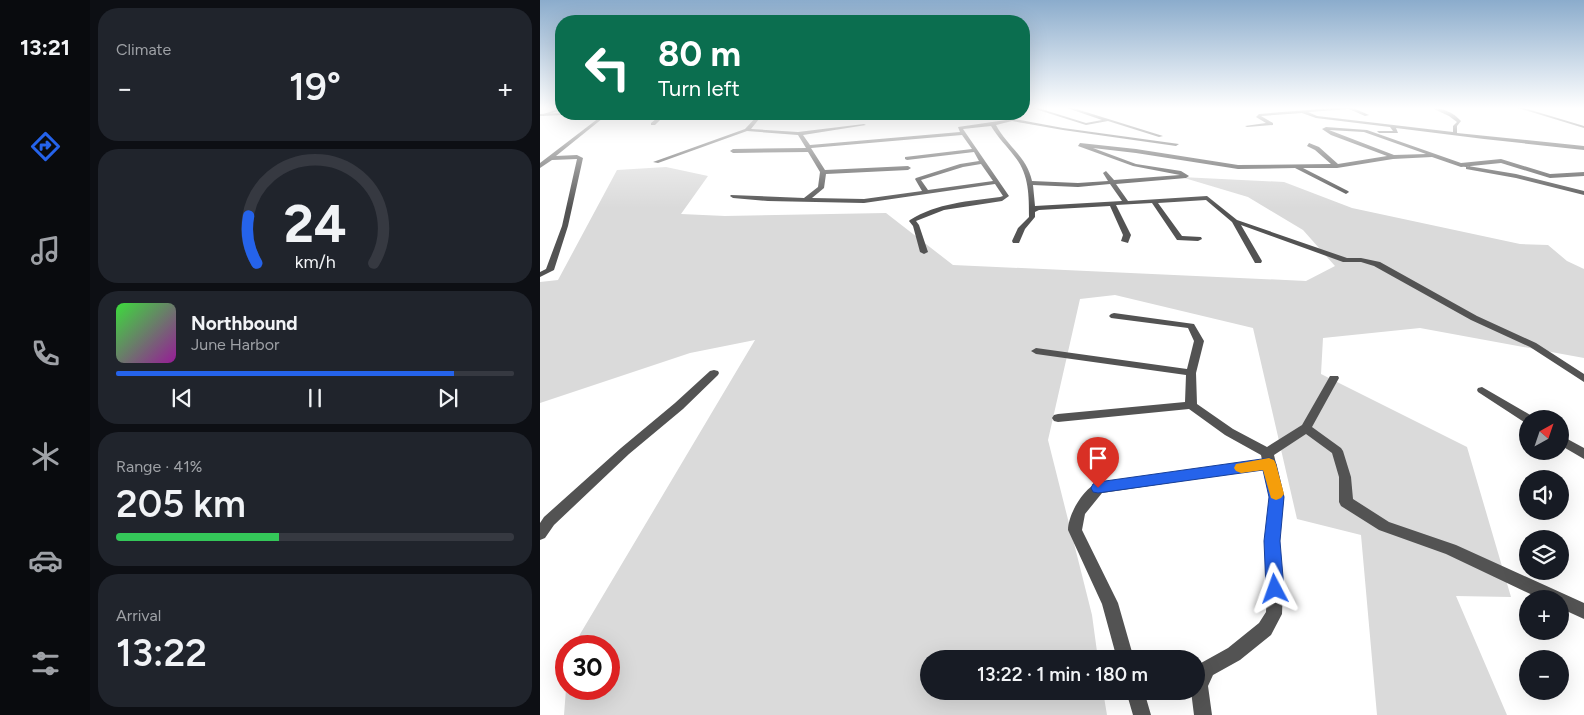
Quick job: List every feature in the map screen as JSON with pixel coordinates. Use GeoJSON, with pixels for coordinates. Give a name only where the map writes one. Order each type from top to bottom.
{"type":"FeatureCollection","features":[{"type":"Feature","properties":{"kind":"street"},"geometry":{"type":"LineString","coordinates":[[540,166],[569,141]]}},
{"type":"Feature","properties":{"kind":"street"},"geometry":{"type":"LineString","coordinates":[[656,162],[715,141]]}},
{"type":"Feature","properties":{"kind":"street"},"geometry":{"type":"LineString","coordinates":[[805,200],[821,188],[823,172],[806,141]]}},
{"type":"Feature","properties":{"kind":"street"},"geometry":{"type":"LineString","coordinates":[[732,151],[810,148],[878,141]]}},
{"type":"Feature","properties":{"kind":"street"},"geometry":{"type":"LineString","coordinates":[[924,252],[916,225],[912,221],[917,217],[943,209],[1002,199],[1006,196],[969,141]]}},
{"type":"Feature","properties":{"kind":"street"},"geometry":{"type":"LineString","coordinates":[[1003,141],[1023,163],[1030,184],[1032,217],[1022,228],[1016,241]]}},
{"type":"Feature","properties":{"kind":"street"},"geometry":{"type":"LineString","coordinates":[[1136,151],[1145,141]]}},
{"type":"Feature","properties":{"kind":"street"},"geometry":{"type":"LineString","coordinates":[[1156,141],[1176,144]]}},
{"type":"Feature","properties":{"kind":"street"},"geometry":{"type":"LineString","coordinates":[[1354,141],[1394,158]]}},
{"type":"Feature","properties":{"kind":"street"},"geometry":{"type":"LineString","coordinates":[[1396,141],[1468,168],[1516,176],[1584,193]]}},
{"type":"Feature","properties":{"kind":"street"},"geometry":{"type":"LineString","coordinates":[[1523,141],[1584,148]]}},
{"type":"Feature","properties":{"kind":"street"},"geometry":{"type":"LineString","coordinates":[[1030,184],[1078,184],[1186,176],[1181,173],[1135,165],[1080,145],[1136,151],[1238,167],[1337,166],[1394,158],[1434,156]]}},
{"type":"Feature","properties":{"kind":"street"},"geometry":{"type":"LineString","coordinates":[[1309,145],[1320,150],[1328,160],[1337,166]]}},
{"type":"Feature","properties":{"kind":"street"},"geometry":{"type":"LineString","coordinates":[[907,158],[976,150]]}},
{"type":"Feature","properties":{"kind":"street"},"geometry":{"type":"LineString","coordinates":[[540,275],[550,270],[565,226],[580,158],[550,158]]}},
{"type":"Feature","properties":{"kind":"street"},"geometry":{"type":"LineString","coordinates":[[1461,165],[1500,161],[1550,176],[1584,174]]}},
{"type":"Feature","properties":{"kind":"street"},"geometry":{"type":"LineString","coordinates":[[926,192],[918,179],[962,165],[983,162]]}},
{"type":"Feature","properties":{"kind":"street"},"geometry":{"type":"LineString","coordinates":[[1296,167],[1346,192]]}},
{"type":"Feature","properties":{"kind":"street"},"geometry":{"type":"LineString","coordinates":[[823,172],[908,168]]}},
{"type":"Feature","properties":{"kind":"street"},"geometry":{"type":"LineString","coordinates":[[1106,173],[1126,203]]}},
{"type":"Feature","properties":{"kind":"street"},"geometry":{"type":"LineString","coordinates":[[733,196],[864,201],[997,182]]}},
{"type":"Feature","properties":{"kind":"street"},"geometry":{"type":"LineString","coordinates":[[1032,210],[1037,208],[1207,198],[1235,221],[1346,260],[1361,260],[1377,264],[1474,318],[1533,345],[1584,379]]}},
{"type":"Feature","properties":{"kind":"street"},"geometry":{"type":"LineString","coordinates":[[1154,202],[1180,238],[1198,239]]}},
{"type":"Feature","properties":{"kind":"street"},"geometry":{"type":"LineString","coordinates":[[1112,204],[1127,235],[1125,241]]}},
{"type":"Feature","properties":{"kind":"street"},"geometry":{"type":"LineString","coordinates":[[1235,221],[1258,261]]}},
{"type":"Feature","properties":{"kind":"street"},"geometry":{"type":"LineString","coordinates":[[1114,316],[1191,326],[1198,342],[1192,373],[1191,405]]}},
{"type":"Feature","properties":{"kind":"street"},"geometry":{"type":"LineString","coordinates":[[1036,351],[1192,373]]}},
{"type":"Feature","properties":{"kind":"street"},"geometry":{"type":"LineString","coordinates":[[540,534],[549,521],[714,373]]}},
{"type":"Feature","properties":{"kind":"street"},"geometry":{"type":"LineString","coordinates":[[1123,650],[1110,603],[1075,530],[1074,522],[1078,514],[1098,488],[1268,458],[1306,428],[1334,378]]}},
{"type":"Feature","properties":{"kind":"street"},"geometry":{"type":"LineString","coordinates":[[1482,390],[1519,413]]}},
{"type":"Feature","properties":{"kind":"street"},"geometry":{"type":"LineString","coordinates":[[1058,418],[1191,405],[1268,458],[1277,497],[1272,541],[1275,589],[1274,614],[1265,629],[1234,654],[1207,669],[1200,686],[1204,715]]}},
{"type":"Feature","properties":{"kind":"street"},"geometry":{"type":"LineString","coordinates":[[1306,428],[1336,451],[1345,477],[1346,502],[1384,526],[1451,549],[1540,590]]}},
{"type":"Feature","properties":{"kind":"street"},"geometry":{"type":"LineString","coordinates":[[1569,445],[1584,454]]}},
{"type":"Feature","properties":{"kind":"street"},"geometry":{"type":"LineString","coordinates":[[1569,604],[1584,611]]}},
{"type":"Feature","properties":{"kind":"street"},"geometry":{"type":"LineString","coordinates":[[1138,700],[1142,715]]}},
{"type":"Feature","properties":{"kind":"shaded area"},"geometry":{"type":"Polygon","coordinates":[[[666,167],[708,176],[681,214],[725,216],[886,213],[953,265],[1306,281],[1335,266],[1303,230],[1248,197],[1181,177],[1284,182],[1352,208],[1520,244],[1548,245],[1567,261],[1584,269],[1584,358],[1420,328],[1323,338],[1321,374],[1467,447],[1511,597],[1456,596],[1507,715],[1377,715],[1361,535],[1297,519],[1253,328],[1115,295],[1080,299],[1048,440],[1092,615],[1097,650],[920,650],[920,700],[1104,700],[1107,715],[564,715],[565,700],[620,700],[620,635],[580,635],[755,340],[690,353],[540,403],[540,282],[558,280],[617,170],[666,167]]]}},
{"type":"Feature","properties":{"kind":"slow traffic"},"geometry":{"type":"LineString","coordinates":[[1241,468],[1269,464],[1276,494]]}},
{"type":"Feature","properties":{"kind":"route"},"geometry":{"type":"LineString","coordinates":[[1098,488],[1269,464],[1277,497],[1272,541],[1275,589]]}}]}
